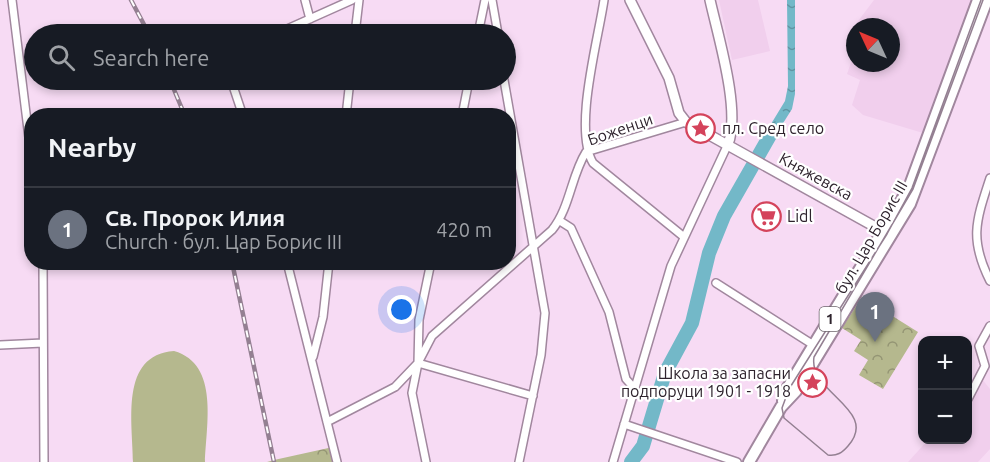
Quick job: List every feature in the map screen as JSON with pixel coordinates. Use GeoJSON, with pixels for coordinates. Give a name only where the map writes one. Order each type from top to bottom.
{"type":"FeatureCollection","features":[{"type":"Feature","properties":{"kind":"main road","name":"бул. Цар Борис III"},"geometry":{"type":"LineString","coordinates":[[888,234],[909,188],[978,0]]}},
{"type":"Feature","properties":{"kind":"main road","name":"бул. Цар Борис III"},"geometry":{"type":"LineString","coordinates":[[749,462],[780,407],[796,391],[817,348],[918,189],[988,1]]}},
{"type":"Feature","properties":{"kind":"street"},"geometry":{"type":"LineString","coordinates":[[12,0],[25,108]]}},
{"type":"Feature","properties":{"kind":"street"},"geometry":{"type":"LineString","coordinates":[[305,0],[310,19]]}},
{"type":"Feature","properties":{"kind":"street"},"geometry":{"type":"LineString","coordinates":[[299,24],[352,0]]}},
{"type":"Feature","properties":{"kind":"street"},"geometry":{"type":"LineString","coordinates":[[356,24],[359,0]]}},
{"type":"Feature","properties":{"kind":"street"},"geometry":{"type":"LineString","coordinates":[[480,24],[485,0]]}},
{"type":"Feature","properties":{"kind":"street"},"geometry":{"type":"LineString","coordinates":[[492,0],[496,24]]}},
{"type":"Feature","properties":{"kind":"street"},"geometry":{"type":"LineString","coordinates":[[604,0],[584,121],[586,152],[593,163],[684,237]]}},
{"type":"Feature","properties":{"kind":"street"},"geometry":{"type":"LineString","coordinates":[[630,0],[669,78],[676,106],[686,122]]}},
{"type":"Feature","properties":{"kind":"street"},"geometry":{"type":"LineString","coordinates":[[613,462],[628,425],[671,266],[732,134],[732,113],[710,0]]}},
{"type":"Feature","properties":{"kind":"street"},"geometry":{"type":"LineString","coordinates":[[234,90],[240,108]]}},
{"type":"Feature","properties":{"kind":"street"},"geometry":{"type":"LineString","coordinates":[[347,108],[349,90]]}},
{"type":"Feature","properties":{"kind":"street"},"geometry":{"type":"LineString","coordinates":[[464,108],[467,90]]}},
{"type":"Feature","properties":{"kind":"street"},"geometry":{"type":"LineString","coordinates":[[506,90],[508,108]]}},
{"type":"Feature","properties":{"kind":"street","name":"Боженци"},"geometry":{"type":"LineString","coordinates":[[516,262],[560,220],[579,163],[586,152],[686,122]]}},
{"type":"Feature","properties":{"kind":"street","name":"Княжевска"},"geometry":{"type":"LineString","coordinates":[[686,122],[888,234]]}},
{"type":"Feature","properties":{"kind":"street"},"geometry":{"type":"LineString","coordinates":[[516,155],[544,313],[533,396],[519,462]]}},
{"type":"Feature","properties":{"kind":"street"},"geometry":{"type":"LineString","coordinates":[[990,178],[979,212],[975,242],[990,281]]}},
{"type":"Feature","properties":{"kind":"street"},"geometry":{"type":"LineString","coordinates":[[560,220],[571,228],[609,312],[626,379],[636,390]]}},
{"type":"Feature","properties":{"kind":"street"},"geometry":{"type":"LineString","coordinates":[[43,270],[44,462]]}},
{"type":"Feature","properties":{"kind":"street"},"geometry":{"type":"LineString","coordinates":[[289,270],[337,462]]}},
{"type":"Feature","properties":{"kind":"street"},"geometry":{"type":"LineString","coordinates":[[313,359],[323,317],[328,270]]}},
{"type":"Feature","properties":{"kind":"street"},"geometry":{"type":"LineString","coordinates":[[426,462],[412,393],[418,363],[419,320],[429,270]]}},
{"type":"Feature","properties":{"kind":"street","name":"Боженци"},"geometry":{"type":"LineString","coordinates":[[327,422],[395,387],[418,363],[432,336],[507,270]]}},
{"type":"Feature","properties":{"kind":"street"},"geometry":{"type":"LineString","coordinates":[[716,283],[817,348]]}},
{"type":"Feature","properties":{"kind":"street"},"geometry":{"type":"LineString","coordinates":[[972,391],[985,366],[979,346],[990,326]]}},
{"type":"Feature","properties":{"kind":"street"},"geometry":{"type":"LineString","coordinates":[[0,345],[43,343]]}},
{"type":"Feature","properties":{"kind":"street"},"geometry":{"type":"LineString","coordinates":[[418,363],[533,396]]}},
{"type":"Feature","properties":{"kind":"street"},"geometry":{"type":"LineString","coordinates":[[628,425],[737,462]]}},
{"type":"Feature","properties":{"kind":"shaded area"},"geometry":{"type":"Polygon","coordinates":[[[719,0],[758,0],[770,51],[732,60],[719,0]]]}},
{"type":"Feature","properties":{"kind":"shaded area"},"geometry":{"type":"Polygon","coordinates":[[[874,0],[973,0],[923,133],[863,115],[852,105],[860,80],[847,74],[848,72],[900,72],[900,18],[860,18],[874,0]]]}},
{"type":"Feature","properties":{"kind":"shaded area"},"geometry":{"type":"Polygon","coordinates":[[[982,379],[990,389],[990,449],[978,462],[908,462],[924,444],[972,444],[972,400],[982,379]]]}},
{"type":"Feature","properties":{"kind":"green space"},"geometry":{"type":"Polygon","coordinates":[[[862,297],[918,332],[883,389],[859,375],[868,360],[854,351],[861,340],[842,328],[862,297]]]}},
{"type":"Feature","properties":{"kind":"green space"},"geometry":{"type":"Polygon","coordinates":[[[174,351],[189,358],[198,369],[204,382],[208,414],[205,462],[133,462],[131,411],[137,378],[144,365],[156,355],[174,351]]]}},
{"type":"Feature","properties":{"kind":"green space"},"geometry":{"type":"Polygon","coordinates":[[[333,447],[337,462],[267,462],[274,460],[333,447]]]}},
{"type":"Feature","properties":{"kind":"water"},"geometry":{"type":"Polygon","coordinates":[[[787,0],[795,0],[795,94],[792,109],[768,147],[760,142],[785,101],[788,86],[787,0]]]}},
{"type":"Feature","properties":{"kind":"waterway"},"geometry":{"type":"LineString","coordinates":[[631,462],[643,446],[665,373],[692,323],[709,253],[724,216],[773,130]]}},
{"type":"Feature","properties":{"kind":"tram line"},"geometry":{"type":"LineString","coordinates":[[981,0],[912,188],[887,234],[789,389],[782,408],[784,418],[828,455],[839,454],[848,446],[855,433],[855,422],[850,412],[821,381],[815,370],[814,357],[913,189],[983,0]]}},
{"type":"Feature","properties":{"kind":"railway"},"geometry":{"type":"LineString","coordinates":[[131,0],[144,24]]}},
{"type":"Feature","properties":{"kind":"railway"},"geometry":{"type":"LineString","coordinates":[[174,90],[182,108]]}},
{"type":"Feature","properties":{"kind":"railway"},"geometry":{"type":"LineString","coordinates":[[234,270],[274,462]]}},
{"type":"Feature","properties":{"kind":"place","name":"пл. Сред село"},"geometry":{"type":"Point","coordinates":[701,128]}},
{"type":"Feature","properties":{"kind":"place","name":"Lidl"},"geometry":{"type":"Point","coordinates":[766,216]}},
{"type":"Feature","properties":{"kind":"place","name":"Св. Пророк Илия"},"geometry":{"type":"Point","coordinates":[875,342]}},
{"type":"Feature","properties":{"kind":"place","name":"Школа за запасни подпоруци 1901 - 1918"},"geometry":{"type":"Point","coordinates":[812,382]}}]}
